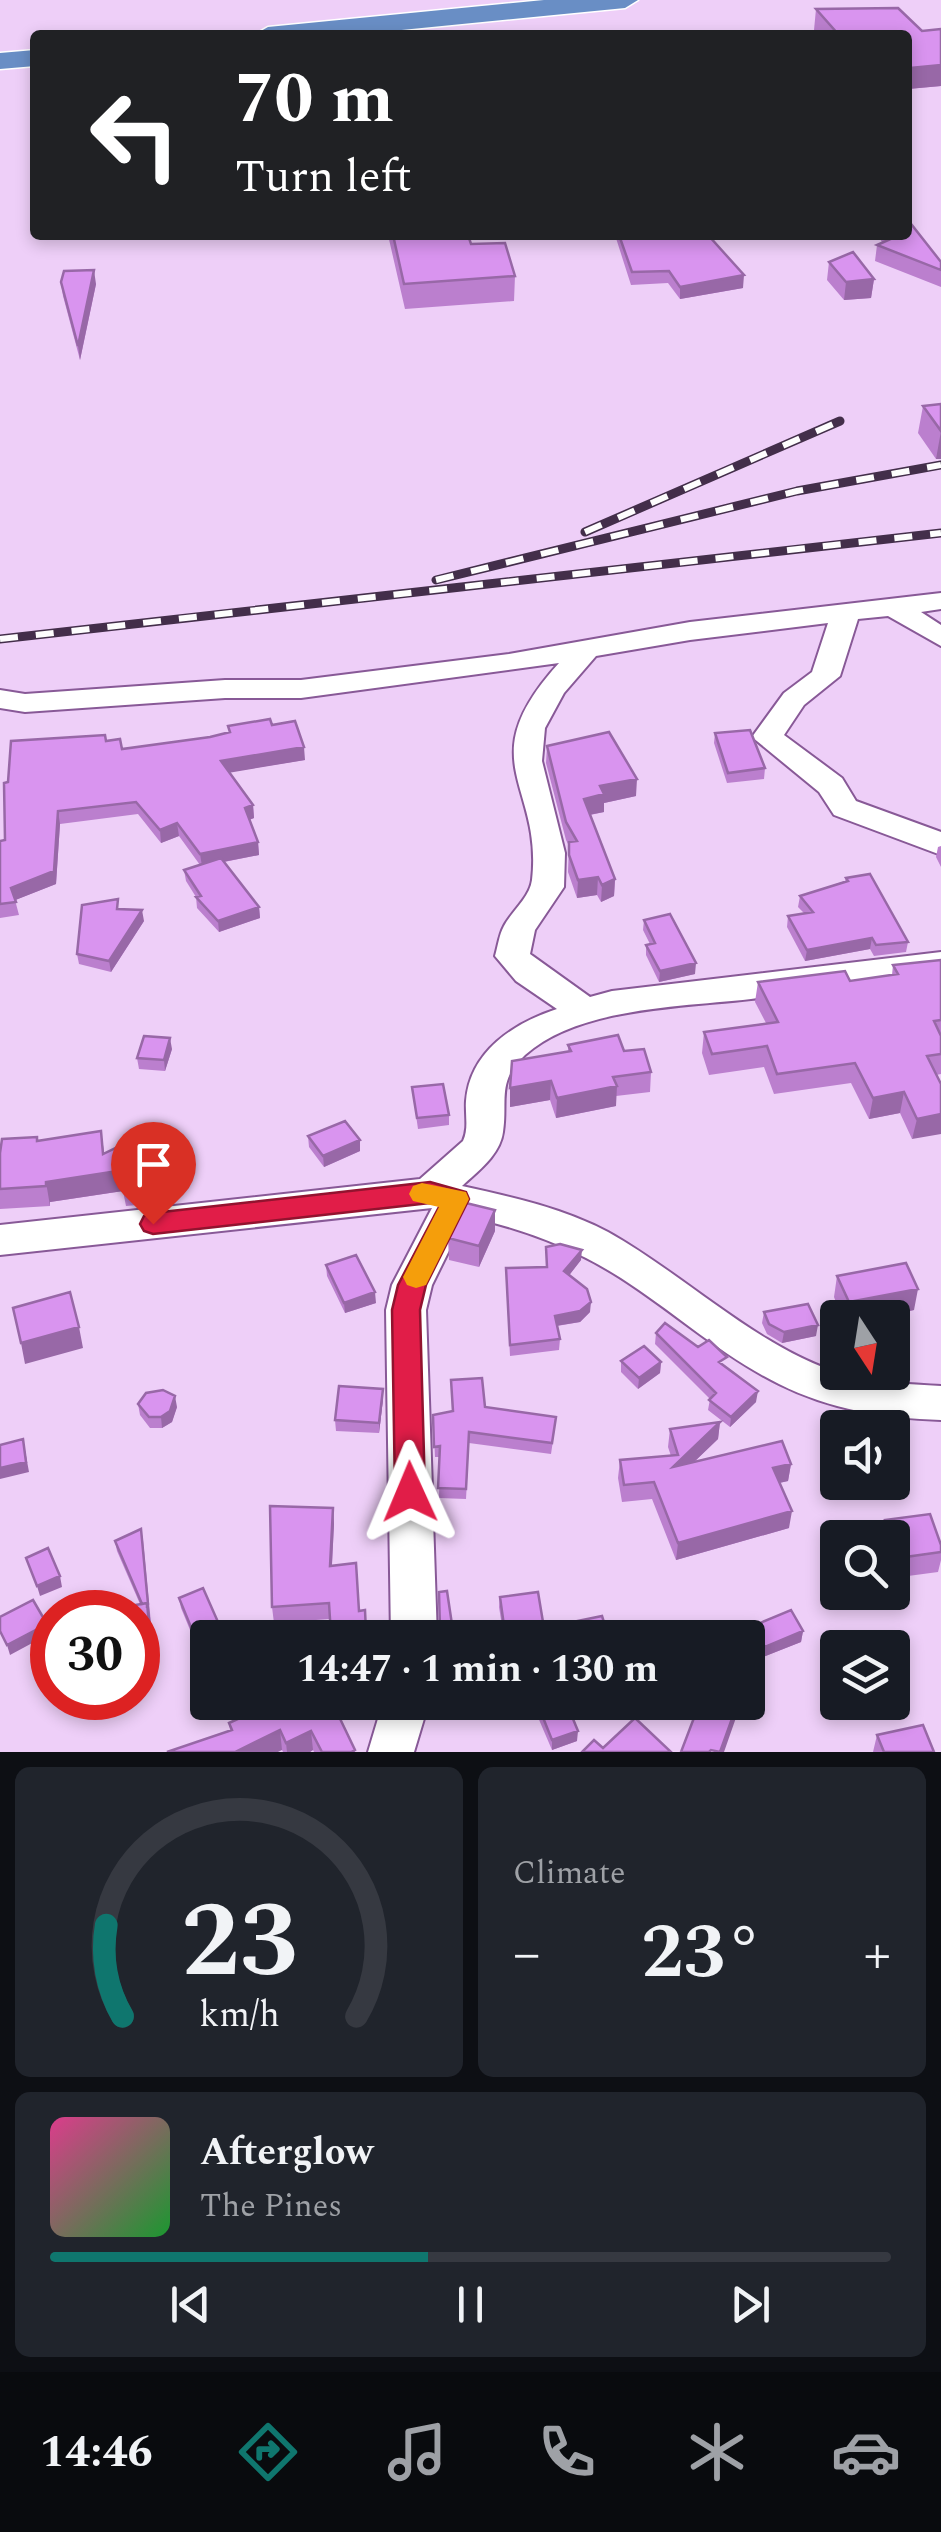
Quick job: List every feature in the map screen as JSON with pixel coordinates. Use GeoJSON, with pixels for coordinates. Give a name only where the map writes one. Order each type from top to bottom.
{"type":"FeatureCollection","features":[{"type":"Feature","properties":{"kind":"highway"},"geometry":{"type":"LineString","coordinates":[[319,30],[625,0]]}},
{"type":"Feature","properties":{"kind":"highway"},"geometry":{"type":"LineString","coordinates":[[0,61],[30,58]]}},
{"type":"Feature","properties":{"kind":"street"},"geometry":{"type":"LineString","coordinates":[[0,700],[25,703],[225,689],[301,689],[690,631],[941,601]]}},
{"type":"Feature","properties":{"kind":"street"},"geometry":{"type":"LineString","coordinates":[[892,606],[941,637]]}},
{"type":"Feature","properties":{"kind":"street"},"geometry":{"type":"LineString","coordinates":[[846,612],[826,676],[794,699],[767,737],[831,785],[844,808],[940,842]]}},
{"type":"Feature","properties":{"kind":"street"},"geometry":{"type":"LineString","coordinates":[[587,1012],[528,973],[512,956],[518,929],[548,888],[549,853],[526,761],[530,728],[551,689],[588,649]]}},
{"type":"Feature","properties":{"kind":"street"},"geometry":{"type":"LineString","coordinates":[[414,1620],[406,1310],[443,1196],[485,1134],[484,1098],[492,1070],[512,1047],[538,1028],[612,1004],[941,964]]}},
{"type":"Feature","properties":{"kind":"street"},"geometry":{"type":"LineString","coordinates":[[0,1240],[443,1196],[534,1217],[587,1239],[633,1264],[758,1354],[822,1387],[915,1404],[941,1403]]}},
{"type":"Feature","properties":{"kind":"street"},"geometry":{"type":"LineString","coordinates":[[390,1752],[400,1720]]}},
{"type":"Feature","properties":{"kind":"building"},"geometry":{"type":"Polygon","coordinates":[[[898,8],[922,31],[941,29],[941,65],[912,68],[912,30],[835,30],[816,9],[898,8]]]}},
{"type":"Feature","properties":{"kind":"building"},"geometry":{"type":"Polygon","coordinates":[[[912,225],[941,262],[941,270],[877,245],[888,240],[912,240],[912,225]]]}},
{"type":"Feature","properties":{"kind":"building"},"geometry":{"type":"Polygon","coordinates":[[[394,240],[505,243],[515,276],[404,284],[394,240]]]}},
{"type":"Feature","properties":{"kind":"building"},"geometry":{"type":"Polygon","coordinates":[[[621,240],[712,240],[744,275],[680,287],[669,271],[632,272],[621,240]]]}},
{"type":"Feature","properties":{"kind":"building"},"geometry":{"type":"Polygon","coordinates":[[[853,252],[874,279],[846,282],[829,262],[853,252]]]}},
{"type":"Feature","properties":{"kind":"building"},"geometry":{"type":"Polygon","coordinates":[[[94,270],[78,346],[61,282],[64,271],[94,270]]]}},
{"type":"Feature","properties":{"kind":"building"},"geometry":{"type":"Polygon","coordinates":[[[941,404],[941,431],[923,406],[941,404]]]}},
{"type":"Feature","properties":{"kind":"building"},"geometry":{"type":"Polygon","coordinates":[[[270,719],[272,725],[295,721],[304,747],[221,761],[253,805],[245,808],[258,842],[200,854],[177,823],[160,830],[136,802],[58,811],[54,871],[11,888],[16,902],[0,904],[0,841],[5,840],[4,783],[8,782],[11,741],[105,735],[106,741],[120,739],[122,749],[210,737],[230,732],[228,726],[270,719]]]}},
{"type":"Feature","properties":{"kind":"building"},"geometry":{"type":"Polygon","coordinates":[[[750,730],[765,768],[728,773],[715,733],[750,730]]]}},
{"type":"Feature","properties":{"kind":"building"},"geometry":{"type":"Polygon","coordinates":[[[609,732],[637,779],[600,786],[604,794],[584,799],[615,879],[602,885],[598,877],[578,880],[569,855],[569,842],[577,841],[566,822],[547,746],[609,732]]]}},
{"type":"Feature","properties":{"kind":"building"},"geometry":{"type":"Polygon","coordinates":[[[221,858],[259,907],[218,921],[196,897],[201,896],[184,870],[221,858]]]}},
{"type":"Feature","properties":{"kind":"building"},"geometry":{"type":"Polygon","coordinates":[[[870,874],[908,942],[876,945],[872,938],[807,950],[788,916],[813,912],[800,896],[848,881],[846,878],[870,874]]]}},
{"type":"Feature","properties":{"kind":"building"},"geometry":{"type":"Polygon","coordinates":[[[118,899],[117,909],[142,910],[109,961],[77,954],[82,905],[118,899]]]}},
{"type":"Feature","properties":{"kind":"building"},"geometry":{"type":"Polygon","coordinates":[[[670,914],[696,963],[660,971],[646,945],[655,943],[644,920],[670,914]]]}},
{"type":"Feature","properties":{"kind":"building"},"geometry":{"type":"Polygon","coordinates":[[[941,960],[941,1020],[934,1021],[941,1036],[941,1054],[927,1056],[941,1084],[941,1114],[917,1119],[904,1092],[873,1098],[855,1063],[777,1074],[767,1046],[712,1054],[704,1032],[778,1022],[758,982],[845,971],[850,981],[898,974],[893,965],[941,960]]]}},
{"type":"Feature","properties":{"kind":"building"},"geometry":{"type":"Polygon","coordinates":[[[618,1035],[624,1051],[644,1049],[651,1072],[613,1077],[617,1086],[557,1098],[551,1081],[510,1088],[512,1061],[571,1051],[568,1045],[618,1035]]]}},
{"type":"Feature","properties":{"kind":"building"},"geometry":{"type":"Polygon","coordinates":[[[144,1036],[170,1038],[164,1060],[137,1058],[144,1036]]]}},
{"type":"Feature","properties":{"kind":"building"},"geometry":{"type":"Polygon","coordinates":[[[443,1084],[449,1115],[417,1118],[412,1087],[443,1084]]]}},
{"type":"Feature","properties":{"kind":"building"},"geometry":{"type":"Polygon","coordinates":[[[345,1121],[360,1140],[323,1156],[308,1136],[345,1121]]]}},
{"type":"Feature","properties":{"kind":"building"},"geometry":{"type":"Polygon","coordinates":[[[101,1131],[103,1154],[136,1138],[157,1143],[148,1155],[146,1184],[122,1186],[124,1170],[46,1182],[46,1186],[0,1189],[2,1139],[37,1137],[37,1141],[101,1131]]]}},
{"type":"Feature","properties":{"kind":"building"},"geometry":{"type":"Polygon","coordinates":[[[466,1203],[495,1210],[479,1246],[448,1238],[466,1203]]]}},
{"type":"Feature","properties":{"kind":"building"},"geometry":{"type":"Polygon","coordinates":[[[560,1244],[582,1250],[564,1271],[587,1289],[591,1302],[580,1311],[555,1316],[560,1339],[510,1345],[506,1268],[547,1267],[546,1247],[560,1244]]]}},
{"type":"Feature","properties":{"kind":"building"},"geometry":{"type":"Polygon","coordinates":[[[356,1255],[375,1292],[344,1303],[326,1265],[356,1255]]]}},
{"type":"Feature","properties":{"kind":"building"},"geometry":{"type":"Polygon","coordinates":[[[906,1263],[918,1289],[848,1300],[837,1276],[906,1263]]]}},
{"type":"Feature","properties":{"kind":"building"},"geometry":{"type":"Polygon","coordinates":[[[70,1292],[79,1327],[21,1343],[13,1308],[70,1292]]]}},
{"type":"Feature","properties":{"kind":"building"},"geometry":{"type":"Polygon","coordinates":[[[808,1304],[818,1325],[784,1332],[769,1324],[764,1312],[808,1304]]]}},
{"type":"Feature","properties":{"kind":"building"},"geometry":{"type":"Polygon","coordinates":[[[665,1323],[698,1347],[709,1340],[727,1357],[719,1362],[758,1391],[731,1417],[709,1400],[716,1393],[656,1333],[665,1323]]]}},
{"type":"Feature","properties":{"kind":"building"},"geometry":{"type":"Polygon","coordinates":[[[644,1346],[661,1362],[639,1378],[621,1361],[644,1346]]]}},
{"type":"Feature","properties":{"kind":"building"},"geometry":{"type":"Polygon","coordinates":[[[482,1378],[485,1407],[556,1417],[552,1443],[469,1432],[466,1489],[438,1488],[440,1446],[434,1447],[433,1415],[453,1411],[451,1380],[482,1378]]]}},
{"type":"Feature","properties":{"kind":"building"},"geometry":{"type":"Polygon","coordinates":[[[339,1386],[383,1389],[379,1423],[335,1420],[339,1386]]]}},
{"type":"Feature","properties":{"kind":"building"},"geometry":{"type":"Polygon","coordinates":[[[163,1390],[175,1396],[170,1411],[161,1417],[149,1417],[138,1404],[146,1393],[163,1390]]]}},
{"type":"Feature","properties":{"kind":"building"},"geometry":{"type":"Polygon","coordinates":[[[720,1422],[673,1467],[782,1441],[791,1464],[773,1468],[792,1511],[678,1543],[654,1482],[624,1485],[620,1460],[678,1455],[670,1429],[720,1422]]]}},
{"type":"Feature","properties":{"kind":"building"},"geometry":{"type":"Polygon","coordinates":[[[23,1439],[26,1462],[0,1468],[0,1445],[23,1439]]]}},
{"type":"Feature","properties":{"kind":"building"},"geometry":{"type":"Polygon","coordinates":[[[270,1506],[333,1508],[330,1566],[356,1563],[359,1611],[365,1610],[365,1620],[330,1620],[329,1603],[272,1607],[270,1506]]]}},
{"type":"Feature","properties":{"kind":"building"},"geometry":{"type":"Polygon","coordinates":[[[930,1514],[941,1552],[910,1556],[910,1520],[885,1520],[930,1514]]]}},
{"type":"Feature","properties":{"kind":"building"},"geometry":{"type":"Polygon","coordinates":[[[141,1529],[147,1590],[136,1590],[115,1541],[141,1529]]]}},
{"type":"Feature","properties":{"kind":"building"},"geometry":{"type":"Polygon","coordinates":[[[48,1548],[60,1576],[37,1586],[26,1558],[48,1548]]]}},
{"type":"Feature","properties":{"kind":"building"},"geometry":{"type":"Polygon","coordinates":[[[203,1588],[217,1620],[190,1620],[190,1625],[179,1598],[203,1588]]]}},
{"type":"Feature","properties":{"kind":"building"},"geometry":{"type":"Polygon","coordinates":[[[447,1591],[451,1620],[440,1620],[439,1592],[447,1591]]]}},
{"type":"Feature","properties":{"kind":"building"},"geometry":{"type":"Polygon","coordinates":[[[538,1592],[543,1620],[503,1620],[500,1597],[538,1592]]]}},
{"type":"Feature","properties":{"kind":"building"},"geometry":{"type":"Polygon","coordinates":[[[30,1602],[30,1633],[7,1645],[0,1631],[0,1617],[30,1602]]]}},
{"type":"Feature","properties":{"kind":"building"},"geometry":{"type":"Polygon","coordinates":[[[791,1610],[803,1631],[765,1647],[765,1621],[791,1610]]]}},
{"type":"Feature","properties":{"kind":"building"},"geometry":{"type":"Polygon","coordinates":[[[341,1720],[355,1750],[322,1752],[311,1731],[286,1743],[280,1730],[235,1752],[167,1752],[232,1730],[229,1723],[341,1720]]]}},
{"type":"Feature","properties":{"kind":"building"},"geometry":{"type":"Polygon","coordinates":[[[544,1720],[573,1720],[578,1731],[552,1740],[544,1720]]]}},
{"type":"Feature","properties":{"kind":"building"},"geometry":{"type":"Polygon","coordinates":[[[637,1720],[671,1752],[582,1752],[594,1740],[603,1748],[637,1720]]]}},
{"type":"Feature","properties":{"kind":"building"},"geometry":{"type":"Polygon","coordinates":[[[693,1720],[732,1720],[720,1752],[681,1752],[693,1720]]]}},
{"type":"Feature","properties":{"kind":"building"},"geometry":{"type":"Polygon","coordinates":[[[923,1725],[934,1752],[884,1752],[877,1735],[923,1725]]]}},
{"type":"Feature","properties":{"kind":"railway"},"geometry":{"type":"LineString","coordinates":[[585,532],[840,421]]}},
{"type":"Feature","properties":{"kind":"railway"},"geometry":{"type":"LineString","coordinates":[[436,580],[797,491],[941,465]]}},
{"type":"Feature","properties":{"kind":"railway"},"geometry":{"type":"LineString","coordinates":[[0,639],[941,533]]}},
{"type":"Feature","properties":{"kind":"slow traffic"},"geometry":{"type":"LineString","coordinates":[[416,1277],[456,1199],[422,1194]]}},
{"type":"Feature","properties":{"kind":"route"},"geometry":{"type":"LineString","coordinates":[[153,1224],[430,1193],[456,1199],[412,1285],[406,1310],[410,1492]]}}]}
